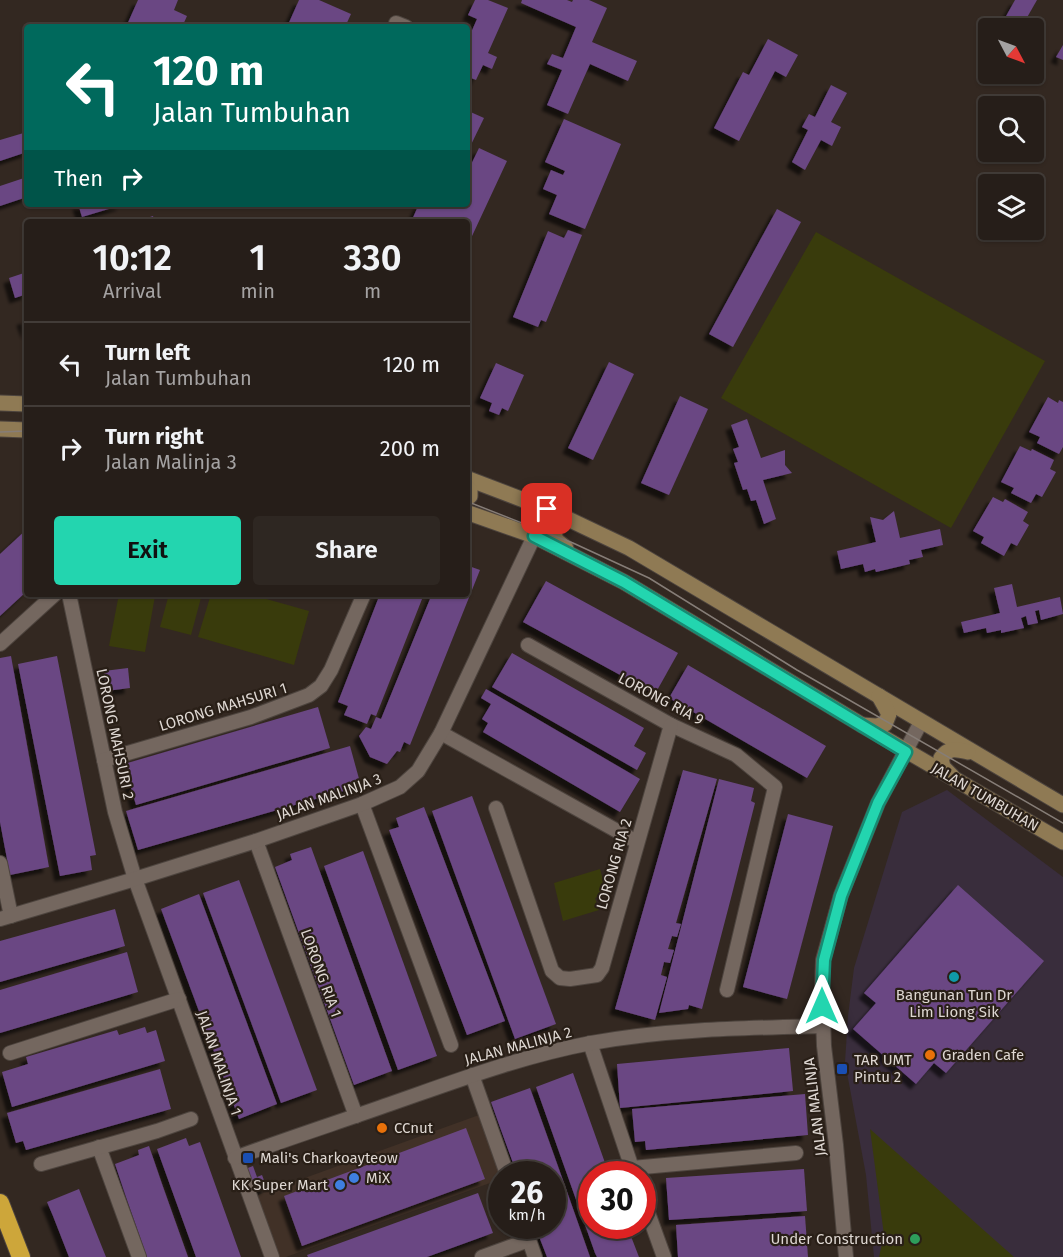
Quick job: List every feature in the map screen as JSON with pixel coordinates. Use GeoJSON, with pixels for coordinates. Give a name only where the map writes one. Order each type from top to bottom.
{"type":"FeatureCollection","features":[{"type":"Feature","properties":{"kind":"highway"},"geometry":{"type":"LineString","coordinates":[[0,1203],[21,1257]]}},
{"type":"Feature","properties":{"kind":"main road"},"geometry":{"type":"LineString","coordinates":[[0,403],[24,404]]}},
{"type":"Feature","properties":{"kind":"main road"},"geometry":{"type":"LineString","coordinates":[[0,429],[24,430]]}},
{"type":"Feature","properties":{"kind":"main road"},"geometry":{"type":"LineString","coordinates":[[470,480],[547,509],[629,548],[1063,805]]}},
{"type":"Feature","properties":{"kind":"main road","name":"JALAN TUMBUHAN"},"geometry":{"type":"LineString","coordinates":[[470,513],[534,536],[624,582],[862,726],[1063,842]]}},
{"type":"Feature","properties":{"kind":"main road"},"geometry":{"type":"LineString","coordinates":[[568,519],[556,526],[554,532],[556,540],[578,558]]}},
{"type":"Feature","properties":{"kind":"main road"},"geometry":{"type":"LineString","coordinates":[[862,726],[885,724],[889,714],[879,696]]}},
{"type":"Feature","properties":{"kind":"main road"},"geometry":{"type":"LineString","coordinates":[[959,782],[943,767],[941,758],[946,751],[954,748],[978,754]]}},
{"type":"Feature","properties":{"kind":"street","name":"JALAN MALINJA 3"},"geometry":{"type":"LineString","coordinates":[[6,917],[256,841],[362,804],[407,783],[423,765],[441,733],[547,509]]}},
{"type":"Feature","properties":{"kind":"street"},"geometry":{"type":"LineString","coordinates":[[0,644],[52,597]]}},
{"type":"Feature","properties":{"kind":"street","name":"LORONG MAHSURI 2"},"geometry":{"type":"LineString","coordinates":[[70,597],[115,813],[135,879]]}},
{"type":"Feature","properties":{"kind":"street","name":"LORONG MAHSURI 1"},"geometry":{"type":"LineString","coordinates":[[104,760],[251,717],[309,695],[321,686],[332,670],[363,597]]}},
{"type":"Feature","properties":{"kind":"street","name":"LORONG RIA 9"},"geometry":{"type":"LineString","coordinates":[[528,645],[671,725],[736,755],[775,787],[727,990]]}},
{"type":"Feature","properties":{"kind":"street","name":"JALAN MALINJA"},"geometry":{"type":"LineString","coordinates":[[846,1257],[823,1026],[824,960],[841,896],[878,803],[921,722]]}},
{"type":"Feature","properties":{"kind":"street","name":"LORONG RIA 2"},"geometry":{"type":"LineString","coordinates":[[496,807],[552,971],[560,978],[594,977],[601,971],[671,725]]}},
{"type":"Feature","properties":{"kind":"street"},"geometry":{"type":"LineString","coordinates":[[441,733],[637,842]]}},
{"type":"Feature","properties":{"kind":"street"},"geometry":{"type":"LineString","coordinates":[[362,804],[451,1045]]}},
{"type":"Feature","properties":{"kind":"street","name":"LORONG RIA 1"},"geometry":{"type":"LineString","coordinates":[[256,841],[356,1116]]}},
{"type":"Feature","properties":{"kind":"street"},"geometry":{"type":"LineString","coordinates":[[0,863],[6,917]]}},
{"type":"Feature","properties":{"kind":"street","name":"JALAN MALINJA 1"},"geometry":{"type":"LineString","coordinates":[[135,879],[272,1257]]}},
{"type":"Feature","properties":{"kind":"street"},"geometry":{"type":"LineString","coordinates":[[10,1053],[179,999]]}},
{"type":"Feature","properties":{"kind":"street","name":"JALAN MALINJA 2"},"geometry":{"type":"LineString","coordinates":[[235,1158],[472,1075],[522,1059],[590,1043],[712,1029],[823,1026]]}},
{"type":"Feature","properties":{"kind":"street"},"geometry":{"type":"LineString","coordinates":[[590,1043],[630,1161]]}},
{"type":"Feature","properties":{"kind":"street"},"geometry":{"type":"LineString","coordinates":[[472,1075],[502,1161]]}},
{"type":"Feature","properties":{"kind":"street"},"geometry":{"type":"LineString","coordinates":[[41,1164],[191,1119]]}},
{"type":"Feature","properties":{"kind":"street"},"geometry":{"type":"LineString","coordinates":[[99,1147],[139,1257]]}},
{"type":"Feature","properties":{"kind":"street"},"geometry":{"type":"LineString","coordinates":[[656,1168],[795,1153]]}},
{"type":"Feature","properties":{"kind":"street"},"geometry":{"type":"LineString","coordinates":[[656,1235],[664,1257]]}},
{"type":"Feature","properties":{"kind":"street"},"geometry":{"type":"LineString","coordinates":[[482,1257],[529,1240],[535,1257]]}},
{"type":"Feature","properties":{"kind":"shaded area"},"geometry":{"type":"Polygon","coordinates":[[[816,232],[1045,361],[951,528],[721,398],[816,232]]]}},
{"type":"Feature","properties":{"kind":"shaded area"},"geometry":{"type":"Polygon","coordinates":[[[118,597],[155,597],[145,652],[109,646],[118,597]]]}},
{"type":"Feature","properties":{"kind":"shaded area"},"geometry":{"type":"Polygon","coordinates":[[[168,597],[201,597],[191,635],[160,627],[168,597]]]}},
{"type":"Feature","properties":{"kind":"shaded area"},"geometry":{"type":"Polygon","coordinates":[[[210,597],[260,597],[309,611],[294,665],[198,637],[210,597]]]}},
{"type":"Feature","properties":{"kind":"shaded area"},"geometry":{"type":"Polygon","coordinates":[[[947,790],[1063,877],[1063,1257],[874,1257],[866,1175],[845,1062],[854,968],[902,812],[947,790]]]}},
{"type":"Feature","properties":{"kind":"shaded area"},"geometry":{"type":"Polygon","coordinates":[[[600,869],[607,894],[595,898],[599,910],[563,921],[554,883],[600,869]]]}},
{"type":"Feature","properties":{"kind":"shaded area"},"geometry":{"type":"Polygon","coordinates":[[[479,1115],[495,1161],[488,1161],[488,1184],[286,1257],[278,1257],[255,1196],[479,1115]]]}},
{"type":"Feature","properties":{"kind":"shaded area"},"geometry":{"type":"Polygon","coordinates":[[[870,1129],[1014,1257],[879,1257],[884,1235],[870,1129]]]}},
{"type":"Feature","properties":{"kind":"building"},"geometry":{"type":"Polygon","coordinates":[[[138,0],[178,0],[174,10],[187,16],[183,24],[127,24],[138,0]]]}},
{"type":"Feature","properties":{"kind":"building"},"geometry":{"type":"Polygon","coordinates":[[[299,0],[319,0],[351,14],[346,24],[288,24],[299,0]]]}},
{"type":"Feature","properties":{"kind":"building"},"geometry":{"type":"Polygon","coordinates":[[[475,0],[488,0],[508,8],[488,53],[497,57],[492,69],[483,65],[476,80],[470,78],[470,35],[477,19],[468,15],[475,0]]]}},
{"type":"Feature","properties":{"kind":"building"},"geometry":{"type":"Polygon","coordinates":[[[522,0],[572,2],[573,0],[589,0],[607,8],[592,42],[637,61],[628,81],[590,64],[568,114],[547,105],[562,70],[547,64],[552,54],[563,58],[576,27],[521,3],[522,0]]]}},
{"type":"Feature","properties":{"kind":"building"},"geometry":{"type":"Polygon","coordinates":[[[1015,0],[1037,0],[1027,18],[1005,18],[1015,0]]]}},
{"type":"Feature","properties":{"kind":"building"},"geometry":{"type":"Polygon","coordinates":[[[768,39],[798,55],[786,77],[775,71],[739,141],[714,128],[743,72],[749,75],[768,39]]]}},
{"type":"Feature","properties":{"kind":"building"},"geometry":{"type":"Polygon","coordinates":[[[1063,45],[1063,60],[1056,57],[1063,45]]]}},
{"type":"Feature","properties":{"kind":"building"},"geometry":{"type":"Polygon","coordinates":[[[831,85],[847,93],[831,122],[841,127],[832,146],[821,140],[805,170],[792,162],[808,130],[802,127],[809,114],[815,117],[831,85]]]}},
{"type":"Feature","properties":{"kind":"building"},"geometry":{"type":"Polygon","coordinates":[[[470,112],[484,118],[470,147],[470,112]]]}},
{"type":"Feature","properties":{"kind":"building"},"geometry":{"type":"Polygon","coordinates":[[[564,119],[621,144],[585,229],[549,214],[557,195],[543,189],[551,170],[563,175],[565,171],[545,162],[564,119]]]}},
{"type":"Feature","properties":{"kind":"building"},"geometry":{"type":"Polygon","coordinates":[[[24,133],[24,153],[0,161],[0,140],[24,133]]]}},
{"type":"Feature","properties":{"kind":"building"},"geometry":{"type":"Polygon","coordinates":[[[479,148],[507,161],[470,240],[470,219],[412,219],[418,207],[470,207],[470,167],[479,148]]]}},
{"type":"Feature","properties":{"kind":"building"},"geometry":{"type":"Polygon","coordinates":[[[24,178],[24,198],[0,206],[0,186],[24,178]]]}},
{"type":"Feature","properties":{"kind":"building"},"geometry":{"type":"Polygon","coordinates":[[[79,207],[115,207],[82,217],[79,207]]]}},
{"type":"Feature","properties":{"kind":"building"},"geometry":{"type":"Polygon","coordinates":[[[777,209],[801,222],[733,347],[709,334],[777,209]]]}},
{"type":"Feature","properties":{"kind":"building"},"geometry":{"type":"Polygon","coordinates":[[[568,230],[582,235],[546,322],[541,320],[538,327],[513,317],[548,231],[564,238],[568,230]]]}},
{"type":"Feature","properties":{"kind":"building"},"geometry":{"type":"Polygon","coordinates":[[[24,273],[24,295],[15,298],[9,278],[24,273]]]}},
{"type":"Feature","properties":{"kind":"building"},"geometry":{"type":"Polygon","coordinates":[[[609,362],[634,374],[593,460],[568,448],[609,362]]]}},
{"type":"Feature","properties":{"kind":"building"},"geometry":{"type":"Polygon","coordinates":[[[496,363],[524,375],[508,411],[502,408],[499,415],[489,411],[492,403],[480,398],[496,363]]]}},
{"type":"Feature","properties":{"kind":"building"},"geometry":{"type":"Polygon","coordinates":[[[680,396],[708,409],[669,495],[641,483],[680,396]]]}},
{"type":"Feature","properties":{"kind":"building"},"geometry":{"type":"Polygon","coordinates":[[[1048,397],[1058,403],[1059,400],[1063,402],[1063,447],[1059,454],[1037,443],[1040,437],[1029,432],[1048,397]]]}},
{"type":"Feature","properties":{"kind":"building"},"geometry":{"type":"Polygon","coordinates":[[[747,419],[761,458],[785,450],[785,465],[792,473],[763,480],[776,519],[764,524],[756,500],[751,501],[747,489],[743,490],[734,463],[738,462],[733,449],[739,447],[731,425],[747,419]]]}},
{"type":"Feature","properties":{"kind":"building"},"geometry":{"type":"Polygon","coordinates":[[[1020,446],[1054,460],[1050,469],[1056,472],[1042,497],[1036,494],[1031,503],[1011,493],[1014,488],[1001,482],[1020,446]]]}},
{"type":"Feature","properties":{"kind":"building"},"geometry":{"type":"Polygon","coordinates":[[[993,497],[1003,502],[1005,499],[1028,512],[1023,521],[1029,525],[1017,546],[1011,543],[1004,556],[981,543],[984,537],[973,531],[993,497]]]}},
{"type":"Feature","properties":{"kind":"building"},"geometry":{"type":"Polygon","coordinates":[[[894,511],[900,538],[940,529],[943,545],[921,550],[923,557],[909,560],[910,564],[876,572],[875,569],[865,572],[863,564],[841,569],[837,551],[876,542],[870,517],[883,520],[894,511]]]}},
{"type":"Feature","properties":{"kind":"building"},"geometry":{"type":"Polygon","coordinates":[[[24,532],[24,594],[0,616],[0,554],[24,532]]]}},
{"type":"Feature","properties":{"kind":"building"},"geometry":{"type":"Polygon","coordinates":[[[470,566],[480,570],[470,595],[470,566]]]}},
{"type":"Feature","properties":{"kind":"building"},"geometry":{"type":"Polygon","coordinates":[[[546,581],[678,653],[655,694],[523,622],[546,581]]]}},
{"type":"Feature","properties":{"kind":"building"},"geometry":{"type":"Polygon","coordinates":[[[1012,584],[1017,607],[1060,597],[1063,614],[1041,620],[1039,610],[1035,611],[1038,623],[1028,625],[1026,616],[1021,618],[1024,628],[1001,633],[1001,630],[987,633],[986,628],[964,633],[961,622],[1000,613],[994,588],[1012,584]]]}},
{"type":"Feature","properties":{"kind":"building"},"geometry":{"type":"Polygon","coordinates":[[[379,597],[423,597],[376,716],[371,714],[367,724],[344,715],[348,706],[338,702],[379,597]]]}},
{"type":"Feature","properties":{"kind":"building"},"geometry":{"type":"Polygon","coordinates":[[[431,597],[469,597],[410,745],[404,742],[400,752],[397,751],[387,764],[370,757],[359,736],[366,727],[371,729],[376,717],[381,719],[431,597]]]}},
{"type":"Feature","properties":{"kind":"building"},"geometry":{"type":"Polygon","coordinates":[[[512,653],[644,728],[634,746],[646,753],[637,770],[492,687],[512,653]]]}},
{"type":"Feature","properties":{"kind":"building"},"geometry":{"type":"Polygon","coordinates":[[[11,656],[49,867],[10,875],[0,822],[0,658],[11,656]]]}},
{"type":"Feature","properties":{"kind":"building"},"geometry":{"type":"Polygon","coordinates":[[[57,656],[96,855],[90,856],[92,870],[60,876],[18,664],[57,656]]]}},
{"type":"Feature","properties":{"kind":"building"},"geometry":{"type":"Polygon","coordinates":[[[688,665],[826,746],[807,778],[669,698],[688,665]]]}},
{"type":"Feature","properties":{"kind":"building"},"geometry":{"type":"Polygon","coordinates":[[[128,668],[130,688],[106,691],[104,671],[128,668]]]}},
{"type":"Feature","properties":{"kind":"building"},"geometry":{"type":"Polygon","coordinates":[[[486,689],[640,779],[620,812],[483,732],[488,723],[482,719],[491,704],[481,698],[486,689]]]}},
{"type":"Feature","properties":{"kind":"building"},"geometry":{"type":"Polygon","coordinates":[[[318,707],[330,748],[136,805],[124,764],[318,707]]]}},
{"type":"Feature","properties":{"kind":"building"},"geometry":{"type":"Polygon","coordinates":[[[350,746],[361,786],[138,850],[126,811],[350,746]]]}},
{"type":"Feature","properties":{"kind":"building"},"geometry":{"type":"Polygon","coordinates":[[[683,770],[717,779],[676,923],[681,924],[677,937],[672,936],[668,949],[674,950],[670,963],[664,962],[661,975],[667,977],[655,1020],[615,1009],[683,770]]]}},
{"type":"Feature","properties":{"kind":"building"},"geometry":{"type":"Polygon","coordinates":[[[719,779],[754,788],[751,801],[755,803],[732,894],[702,1009],[689,1005],[688,1009],[659,1013],[719,779]]]}},
{"type":"Feature","properties":{"kind":"building"},"geometry":{"type":"Polygon","coordinates":[[[472,796],[556,1024],[515,1039],[432,811],[472,796]]]}},
{"type":"Feature","properties":{"kind":"building"},"geometry":{"type":"Polygon","coordinates":[[[424,807],[505,1021],[467,1035],[389,830],[399,827],[396,818],[424,807]]]}},
{"type":"Feature","properties":{"kind":"building"},"geometry":{"type":"Polygon","coordinates":[[[788,814],[833,826],[787,999],[743,987],[788,814]]]}},
{"type":"Feature","properties":{"kind":"building"},"geometry":{"type":"Polygon","coordinates":[[[311,847],[392,1071],[354,1085],[275,867],[292,860],[290,854],[311,847]]]}},
{"type":"Feature","properties":{"kind":"building"},"geometry":{"type":"Polygon","coordinates":[[[363,851],[437,1056],[398,1070],[324,866],[363,851]]]}},
{"type":"Feature","properties":{"kind":"building"},"geometry":{"type":"Polygon","coordinates":[[[239,880],[317,1090],[281,1103],[203,893],[239,880]]]}},
{"type":"Feature","properties":{"kind":"building","name":"Bangunan Tun Dr Lim Liong Sik"},"geometry":{"type":"Polygon","coordinates":[[[958,885],[1044,961],[946,1073],[934,1063],[916,1084],[853,1029],[876,1003],[864,993],[958,885]]]}},
{"type":"Feature","properties":{"kind":"building"},"geometry":{"type":"Polygon","coordinates":[[[199,894],[277,1104],[239,1119],[161,909],[199,894]]]}},
{"type":"Feature","properties":{"kind":"building"},"geometry":{"type":"Polygon","coordinates":[[[115,909],[125,946],[0,982],[0,941],[115,909]]]}},
{"type":"Feature","properties":{"kind":"building"},"geometry":{"type":"Polygon","coordinates":[[[127,952],[138,992],[0,1033],[0,990],[127,952]]]}},
{"type":"Feature","properties":{"kind":"building"},"geometry":{"type":"Polygon","coordinates":[[[145,1027],[147,1033],[156,1030],[165,1061],[12,1107],[2,1072],[28,1064],[26,1057],[117,1030],[119,1035],[145,1027]]]}},
{"type":"Feature","properties":{"kind":"building"},"geometry":{"type":"Polygon","coordinates":[[[789,1048],[793,1091],[620,1108],[617,1064],[789,1048]]]}},
{"type":"Feature","properties":{"kind":"building"},"geometry":{"type":"Polygon","coordinates":[[[160,1069],[171,1109],[26,1150],[23,1141],[16,1143],[7,1113],[160,1069]]]}},
{"type":"Feature","properties":{"kind":"building"},"geometry":{"type":"Polygon","coordinates":[[[573,1073],[604,1161],[578,1161],[578,1205],[566,1171],[566,1161],[562,1161],[536,1087],[573,1073]]]}},
{"type":"Feature","properties":{"kind":"building"},"geometry":{"type":"Polygon","coordinates":[[[530,1088],[556,1161],[512,1161],[491,1102],[530,1088]]]}},
{"type":"Feature","properties":{"kind":"building"},"geometry":{"type":"Polygon","coordinates":[[[805,1094],[808,1135],[646,1150],[645,1141],[635,1142],[632,1109],[805,1094]]]}},
{"type":"Feature","properties":{"kind":"building"},"geometry":{"type":"Polygon","coordinates":[[[466,1128],[485,1179],[302,1246],[284,1196],[466,1128]]]}},
{"type":"Feature","properties":{"kind":"building"},"geometry":{"type":"Polygon","coordinates":[[[186,1138],[189,1146],[200,1142],[241,1257],[196,1257],[157,1149],[186,1138]]]}},
{"type":"Feature","properties":{"kind":"building"},"geometry":{"type":"Polygon","coordinates":[[[149,1146],[188,1257],[147,1257],[115,1164],[139,1155],[138,1150],[149,1146]]]}},
{"type":"Feature","properties":{"kind":"building"},"geometry":{"type":"Polygon","coordinates":[[[253,1166],[257,1177],[262,1175],[267,1188],[253,1192],[245,1169],[253,1166]]]}},
{"type":"Feature","properties":{"kind":"building"},"geometry":{"type":"Polygon","coordinates":[[[804,1169],[807,1211],[669,1220],[666,1178],[804,1169]]]}},
{"type":"Feature","properties":{"kind":"building"},"geometry":{"type":"Polygon","coordinates":[[[79,1189],[106,1257],[69,1257],[47,1202],[79,1189]]]}},
{"type":"Feature","properties":{"kind":"building"},"geometry":{"type":"Polygon","coordinates":[[[566,1189],[578,1223],[578,1239],[584,1239],[590,1257],[547,1257],[540,1239],[566,1239],[566,1189]]]}},
{"type":"Feature","properties":{"kind":"building"},"geometry":{"type":"Polygon","coordinates":[[[478,1193],[488,1220],[488,1235],[427,1257],[308,1257],[307,1255],[478,1193]]]}},
{"type":"Feature","properties":{"kind":"building"},"geometry":{"type":"Polygon","coordinates":[[[805,1216],[808,1257],[678,1257],[676,1225],[805,1216]]]}},
{"type":"Feature","properties":{"kind":"building"},"geometry":{"type":"Polygon","coordinates":[[[590,1239],[632,1239],[639,1257],[597,1257],[590,1239]]]}},
{"type":"Feature","properties":{"kind":"tram line"},"geometry":{"type":"LineString","coordinates":[[0,432],[24,431]]}},
{"type":"Feature","properties":{"kind":"tram line"},"geometry":{"type":"LineString","coordinates":[[470,503],[573,543],[649,578],[797,670],[1063,823]]}},
{"type":"Feature","properties":{"kind":"place","name":"Bangunan Tun Dr Lim Liong Sik"},"geometry":{"type":"Point","coordinates":[954,977]}},
{"type":"Feature","properties":{"kind":"place","name":"Graden Cafe"},"geometry":{"type":"Point","coordinates":[930,1055]}},
{"type":"Feature","properties":{"kind":"place","name":"TAR UMT Pintu 2"},"geometry":{"type":"Point","coordinates":[842,1069]}},
{"type":"Feature","properties":{"kind":"place","name":"CCnut"},"geometry":{"type":"Point","coordinates":[382,1128]}},
{"type":"Feature","properties":{"kind":"place","name":"Mali's Charkoayteow"},"geometry":{"type":"Point","coordinates":[248,1158]}},
{"type":"Feature","properties":{"kind":"place","name":"MiX"},"geometry":{"type":"Point","coordinates":[354,1178]}},
{"type":"Feature","properties":{"kind":"place","name":"KK Super Mart"},"geometry":{"type":"Point","coordinates":[340,1185]}},
{"type":"Feature","properties":{"kind":"place","name":"Under Construction"},"geometry":{"type":"Point","coordinates":[915,1239]}},
{"type":"Feature","properties":{"kind":"route"},"geometry":{"type":"LineString","coordinates":[[547,509],[534,536],[624,582],[906,752],[878,803],[841,896],[824,960],[822,1006]]}}]}
